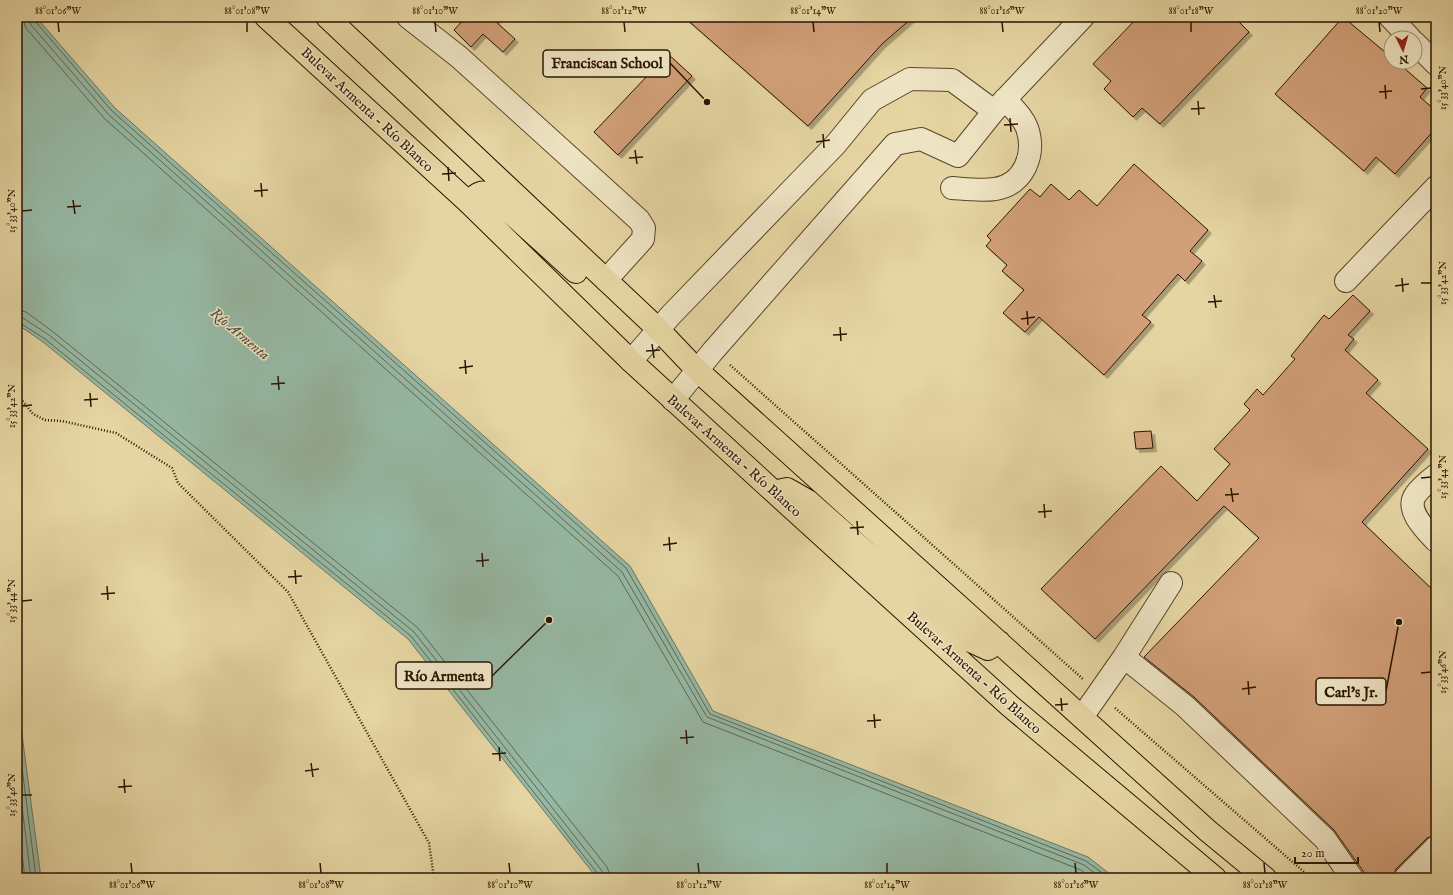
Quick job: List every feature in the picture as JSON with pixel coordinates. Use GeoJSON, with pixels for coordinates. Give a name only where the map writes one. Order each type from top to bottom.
{"type":"FeatureCollection","features":[{"type":"Feature","properties":{"kind":"main road","name":"Bulevar Armenta - Río Blanco"},"geometry":{"type":"LineString","coordinates":[[266,17],[468,202],[631,361],[773,491],[1010,706],[1215,878]]}},
{"type":"Feature","properties":{"kind":"main road"},"geometry":{"type":"LineString","coordinates":[[336,20],[658,329],[697,370],[1208,831],[1266,878]]}},
{"type":"Feature","properties":{"kind":"main road"},"geometry":{"type":"LineString","coordinates":[[468,202],[479,192],[486,192],[581,276],[589,281],[599,283],[606,280]]}},
{"type":"Feature","properties":{"kind":"main road"},"geometry":{"type":"LineString","coordinates":[[773,491],[787,489],[808,501],[962,637],[988,649],[999,642]]}},
{"type":"Feature","properties":{"kind":"lane"},"geometry":{"type":"LineString","coordinates":[[408,17],[459,57],[640,220],[644,228],[642,239],[606,280]]}},
{"type":"Feature","properties":{"kind":"lane"},"geometry":{"type":"LineString","coordinates":[[673,400],[713,351],[895,144],[921,140],[958,156],[999,105],[1083,17]]}},
{"type":"Feature","properties":{"kind":"lane"},"geometry":{"type":"LineString","coordinates":[[1390,17],[1402,30]]}},
{"type":"Feature","properties":{"kind":"lane"},"geometry":{"type":"LineString","coordinates":[[1423,51],[1436,64]]}},
{"type":"Feature","properties":{"kind":"lane"},"geometry":{"type":"LineString","coordinates":[[631,361],[658,329],[836,144],[872,100],[910,79],[952,80],[999,105],[1023,120],[1027,128],[1030,144],[1029,158],[1024,173],[1014,182],[996,189],[952,188]]}},
{"type":"Feature","properties":{"kind":"lane"},"geometry":{"type":"LineString","coordinates":[[1346,281],[1436,187]]}},
{"type":"Feature","properties":{"kind":"lane"},"geometry":{"type":"LineString","coordinates":[[1436,475],[1416,494],[1412,501],[1412,510],[1436,542]]}},
{"type":"Feature","properties":{"kind":"lane"},"geometry":{"type":"LineString","coordinates":[[1082,717],[1124,657],[1172,583]]}},
{"type":"Feature","properties":{"kind":"lane"},"geometry":{"type":"LineString","coordinates":[[1124,657],[1185,706],[1325,839],[1352,878]]}},
{"type":"Feature","properties":{"kind":"lane"},"geometry":{"type":"LineString","coordinates":[[1405,878],[1436,847]]}},
{"type":"Feature","properties":{"kind":"path"},"geometry":{"type":"LineString","coordinates":[[713,351],[1098,693],[1311,878]]}},
{"type":"Feature","properties":{"kind":"path"},"geometry":{"type":"LineString","coordinates":[[17,394],[34,414],[45,420],[116,433],[172,468],[178,483],[288,592],[384,766],[429,843],[434,878]]}},
{"type":"Feature","properties":{"kind":"water"},"geometry":{"type":"Polygon","coordinates":[[[17,17],[36,17],[115,108],[630,566],[713,711],[1088,857],[1115,878],[597,878],[408,639],[43,342],[17,324],[17,17]]]}},
{"type":"Feature","properties":{"kind":"water"},"geometry":{"type":"Polygon","coordinates":[[[17,697],[41,878],[17,878],[17,697]]]}},
{"type":"Feature","properties":{"kind":"building"},"geometry":{"type":"Polygon","coordinates":[[[464,17],[499,17],[495,21],[515,39],[503,52],[483,34],[471,47],[454,30],[465,18],[464,17]]]}},
{"type":"Feature","properties":{"kind":"building"},"geometry":{"type":"Polygon","coordinates":[[[684,17],[913,17],[882,44],[808,126],[684,17]]]}},
{"type":"Feature","properties":{"kind":"building"},"geometry":{"type":"Polygon","coordinates":[[[1138,17],[1234,17],[1249,32],[1160,124],[1142,108],[1133,117],[1104,89],[1111,81],[1093,64],[1138,17]]]}},
{"type":"Feature","properties":{"kind":"building"},"geometry":{"type":"Polygon","coordinates":[[[1343,17],[1383,50],[1383,70],[1406,70],[1427,88],[1420,97],[1436,111],[1436,128],[1395,174],[1376,157],[1364,171],[1275,94],[1343,17]]]}},
{"type":"Feature","properties":{"kind":"building"},"geometry":{"type":"Polygon","coordinates":[[[668,54],[692,76],[618,155],[594,132],[668,54]]]}},
{"type":"Feature","properties":{"kind":"building"},"geometry":{"type":"Polygon","coordinates":[[[1134,164],[1208,230],[1190,251],[1202,261],[1185,281],[1178,274],[1142,315],[1151,322],[1104,375],[1039,317],[1025,332],[1003,313],[1024,290],[1002,271],[1007,265],[986,246],[991,240],[987,236],[1030,189],[1040,197],[1051,184],[1069,200],[1079,190],[1097,206],[1134,164]]]}},
{"type":"Feature","properties":{"kind":"building"},"geometry":{"type":"Polygon","coordinates":[[[1353,295],[1370,311],[1348,335],[1354,339],[1345,350],[1378,380],[1366,393],[1428,449],[1362,522],[1436,593],[1436,835],[1427,838],[1396,869],[1393,878],[1368,878],[1334,830],[1194,697],[1144,657],[1259,538],[1224,506],[1095,639],[1041,589],[1161,466],[1197,501],[1230,464],[1214,449],[1250,410],[1244,404],[1257,389],[1263,395],[1295,359],[1291,356],[1324,315],[1329,319],[1353,295]]]}},
{"type":"Feature","properties":{"kind":"building"},"geometry":{"type":"Polygon","coordinates":[[[1151,431],[1153,448],[1136,449],[1134,432],[1151,431]]]}},
{"type":"Feature","properties":{"kind":"place","name":"Franciscan School"},"geometry":{"type":"Point","coordinates":[707,102]}},
{"type":"Feature","properties":{"kind":"place","name":"Río Armenta"},"geometry":{"type":"Point","coordinates":[549,620]}},
{"type":"Feature","properties":{"kind":"place","name":"Carl's Jr."},"geometry":{"type":"Point","coordinates":[1399,622]}}]}
